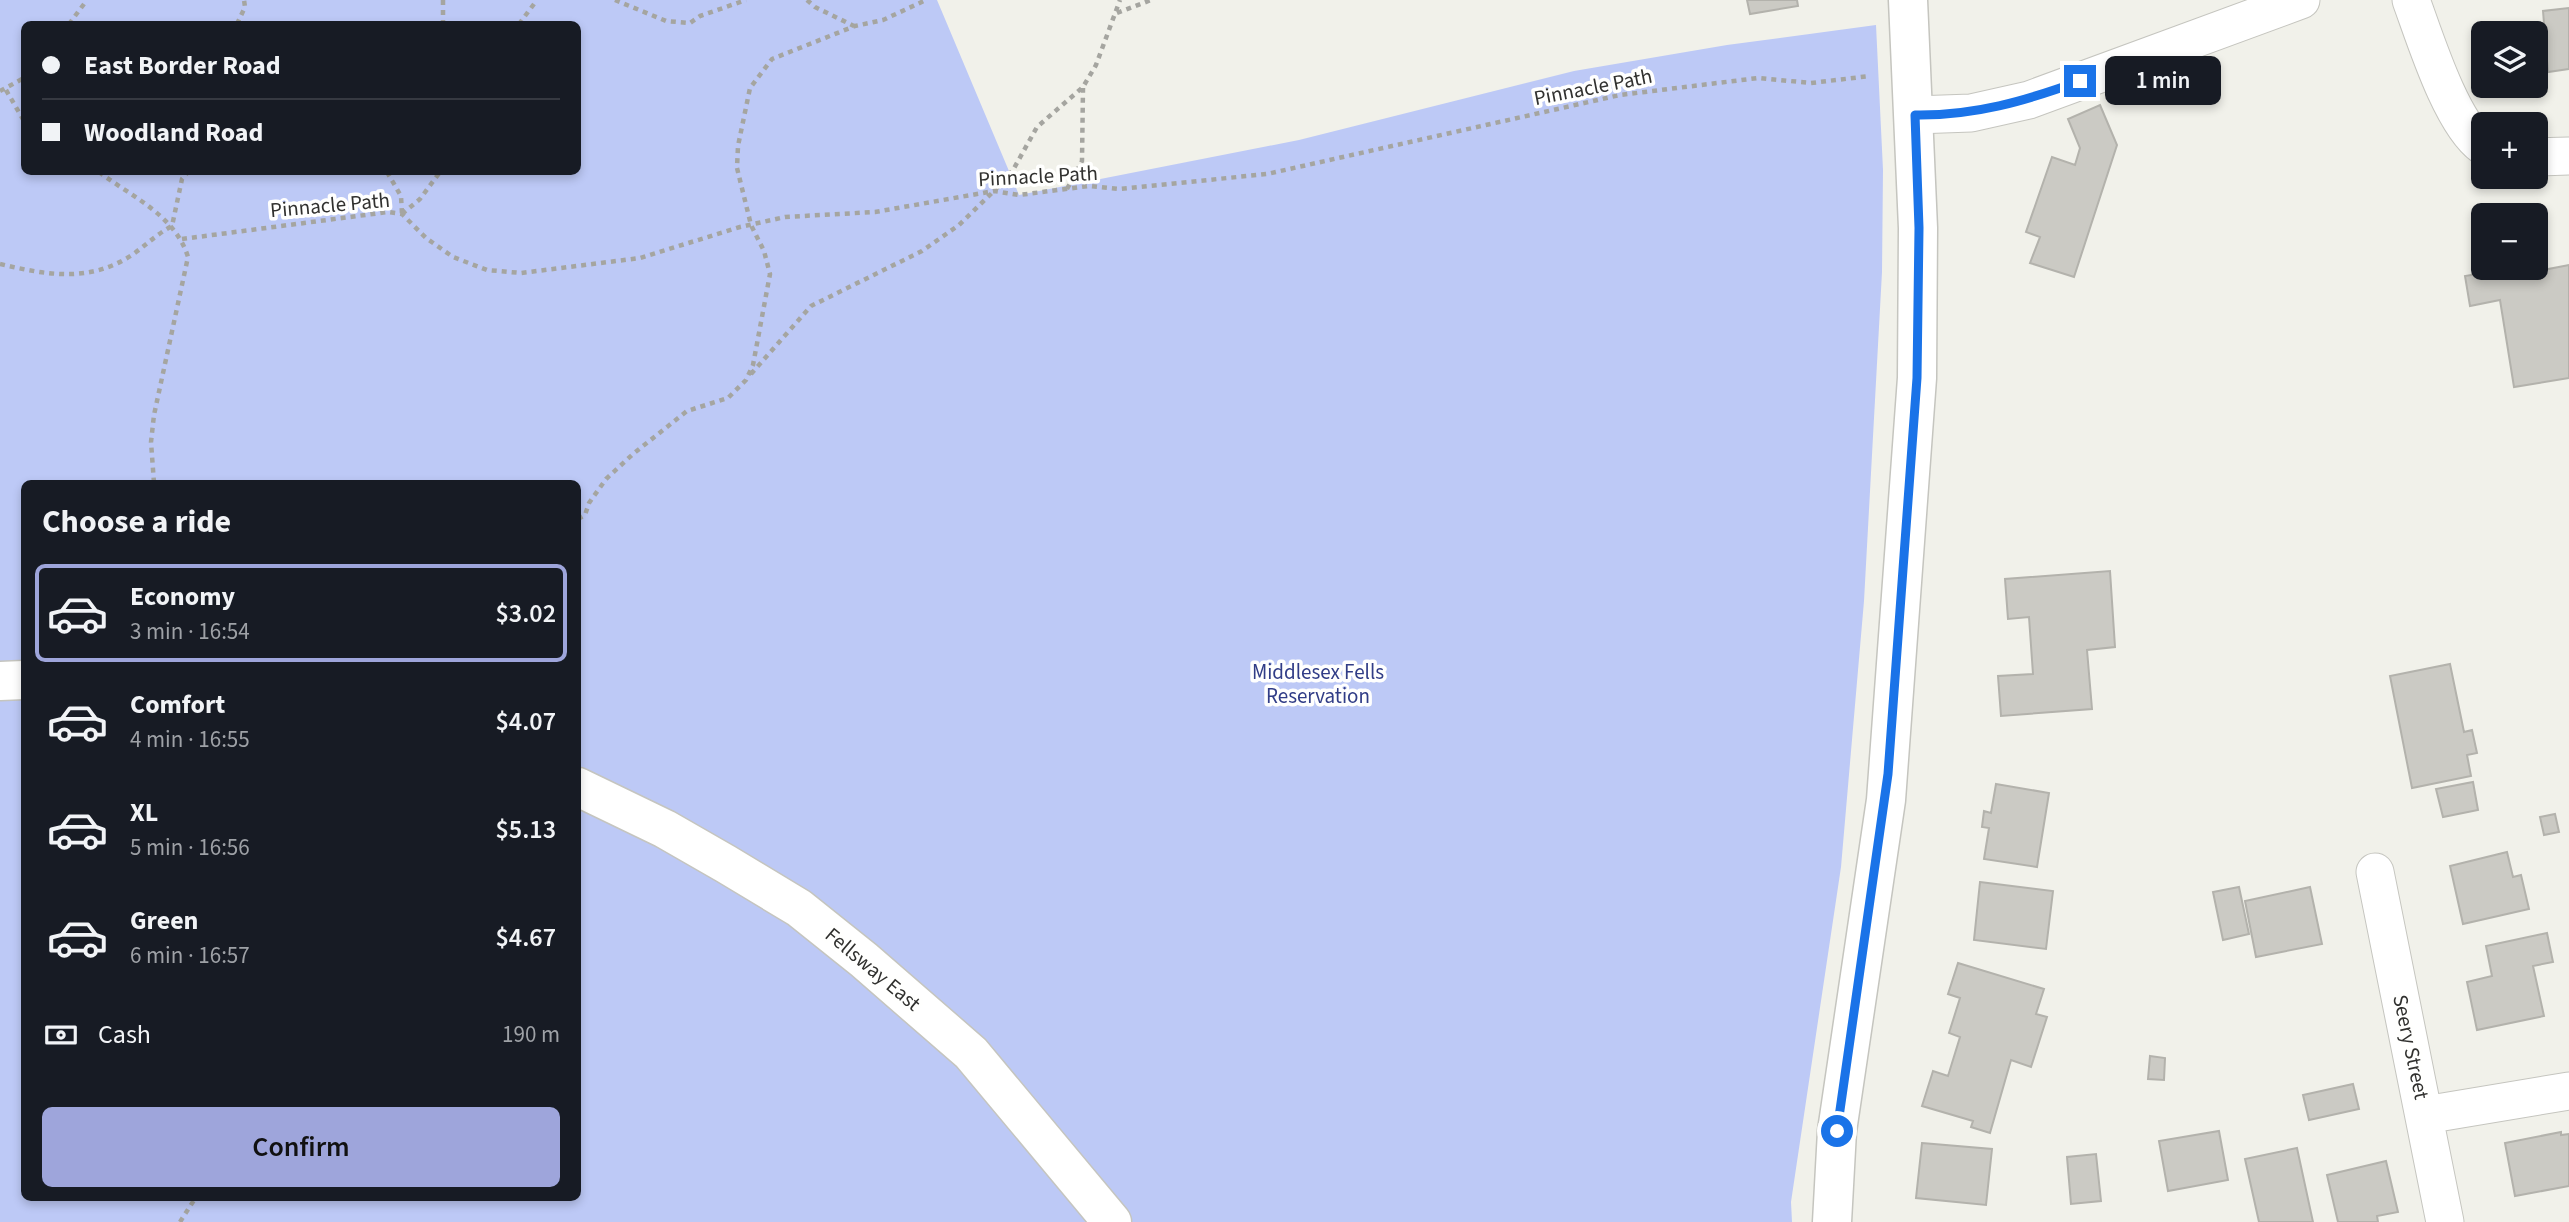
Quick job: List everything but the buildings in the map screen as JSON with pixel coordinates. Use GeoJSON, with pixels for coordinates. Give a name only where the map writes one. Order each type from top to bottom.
{"type":"FeatureCollection","features":[{"type":"Feature","properties":{"kind":"street"},"geometry":{"type":"LineString","coordinates":[[1832,1222],[1837,1131],[1888,774],[1917,378],[1919,228],[1908,0]]}},
{"type":"Feature","properties":{"kind":"street"},"geometry":{"type":"LineString","coordinates":[[1915,115],[1971,113],[2029,100],[2301,0]]}},
{"type":"Feature","properties":{"kind":"street"},"geometry":{"type":"LineString","coordinates":[[2411,0],[2432,57],[2461,120],[2471,135]]}},
{"type":"Feature","properties":{"kind":"street"},"geometry":{"type":"LineString","coordinates":[[2548,157],[2569,156]]}},
{"type":"Feature","properties":{"kind":"street"},"geometry":{"type":"LineString","coordinates":[[0,681],[21,680]]}},
{"type":"Feature","properties":{"kind":"street","name":"Fellsway East"},"geometry":{"type":"LineString","coordinates":[[581,789],[726,864],[799,908],[864,960],[971,1053],[1112,1222]]}},
{"type":"Feature","properties":{"kind":"street","name":"Seery Street"},"geometry":{"type":"LineString","coordinates":[[2375,872],[2445,1222]]}},
{"type":"Feature","properties":{"kind":"street"},"geometry":{"type":"LineString","coordinates":[[2425,1115],[2569,1091]]}},
{"type":"Feature","properties":{"kind":"path"},"geometry":{"type":"LineString","coordinates":[[71,21],[87,0]]}},
{"type":"Feature","properties":{"kind":"path"},"geometry":{"type":"LineString","coordinates":[[238,21],[245,7],[244,0]]}},
{"type":"Feature","properties":{"kind":"path"},"geometry":{"type":"LineString","coordinates":[[443,0],[443,21]]}},
{"type":"Feature","properties":{"kind":"path"},"geometry":{"type":"LineString","coordinates":[[521,21],[537,0]]}},
{"type":"Feature","properties":{"kind":"path"},"geometry":{"type":"LineString","coordinates":[[615,0],[666,21],[690,23],[700,16],[746,0]]}},
{"type":"Feature","properties":{"kind":"path"},"geometry":{"type":"LineString","coordinates":[[807,0],[815,7],[855,26]]}},
{"type":"Feature","properties":{"kind":"path"},"geometry":{"type":"LineString","coordinates":[[746,380],[758,346],[763,301],[770,274],[751,225],[737,169],[737,146],[750,88],[772,59],[855,26],[883,20],[926,0]]}},
{"type":"Feature","properties":{"kind":"path"},"geometry":{"type":"LineString","coordinates":[[1067,189],[1082,161],[1083,87],[1120,0]]}},
{"type":"Feature","properties":{"kind":"path"},"geometry":{"type":"LineString","coordinates":[[1116,13],[1151,0]]}},
{"type":"Feature","properties":{"kind":"path","name":"Pinnacle Path"},"geometry":{"type":"LineString","coordinates":[[182,239],[211,237],[267,226],[364,213],[402,214],[426,238],[453,257],[486,270],[521,273],[640,258],[751,225],[817,214],[875,212],[994,191],[1019,195],[1089,186],[1119,188],[1267,174],[1620,95],[1758,78],[1811,83],[1912,71]]}},
{"type":"Feature","properties":{"kind":"path"},"geometry":{"type":"LineString","coordinates":[[0,91],[21,80]]}},
{"type":"Feature","properties":{"kind":"path"},"geometry":{"type":"LineString","coordinates":[[581,517],[606,479],[633,454],[687,411],[728,398],[811,306],[922,251],[959,225],[1013,170],[1042,121],[1083,87]]}},
{"type":"Feature","properties":{"kind":"path"},"geometry":{"type":"LineString","coordinates":[[6,90],[21,116]]}},
{"type":"Feature","properties":{"kind":"path"},"geometry":{"type":"LineString","coordinates":[[103,175],[172,226],[182,239],[188,257],[154,415],[151,442],[154,480]]}},
{"type":"Feature","properties":{"kind":"path"},"geometry":{"type":"LineString","coordinates":[[0,264],[24,272],[77,276],[110,267],[172,226],[182,179],[185,175]]}},
{"type":"Feature","properties":{"kind":"path"},"geometry":{"type":"LineString","coordinates":[[389,175],[401,197],[402,214]]}},
{"type":"Feature","properties":{"kind":"path"},"geometry":{"type":"LineString","coordinates":[[402,214],[420,199],[438,175]]}},
{"type":"Feature","properties":{"kind":"path"},"geometry":{"type":"LineString","coordinates":[[180,1222],[193,1201]]}},
{"type":"Feature","properties":{"kind":"green space","name":"Middlesex Fells Reservation"},"geometry":{"type":"Polygon","coordinates":[[[0,0],[937,0],[1019,195],[1299,140],[1574,71],[1727,45],[1876,25],[1883,170],[1882,272],[1864,601],[1841,867],[1791,1202],[1792,1222],[0,1222],[0,0]]]}},
{"type":"Feature","properties":{"kind":"route"},"geometry":{"type":"LineString","coordinates":[[1837,1131],[1868,932],[1888,774],[1917,378],[1919,228],[1915,115],[1971,113],[2029,100],[2080,81]]}}]}
